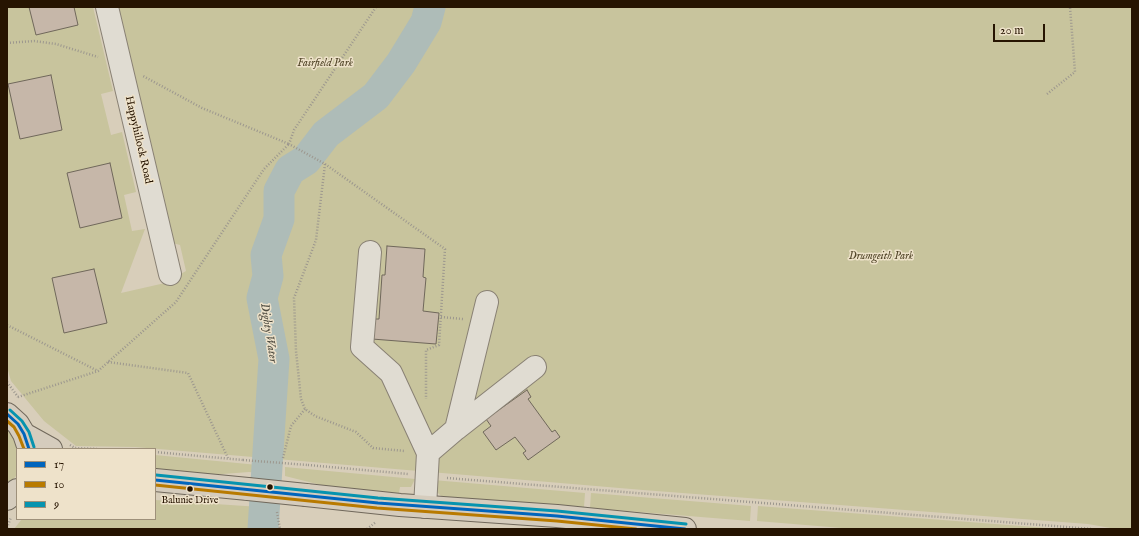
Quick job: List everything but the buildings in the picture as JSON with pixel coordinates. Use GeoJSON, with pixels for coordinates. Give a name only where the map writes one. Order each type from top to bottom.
{"type":"FeatureCollection","features":[{"type":"Feature","properties":{"kind":"main road"},"geometry":{"type":"LineString","coordinates":[[7,414],[18,424],[26,441],[48,448]]}},
{"type":"Feature","properties":{"kind":"main road"},"geometry":{"type":"LineString","coordinates":[[156,480],[557,522],[685,529]]}},
{"type":"Feature","properties":{"kind":"main road"},"geometry":{"type":"LineString","coordinates":[[7,499],[16,491]]}},
{"type":"Feature","properties":{"kind":"street","name":"Happyhillock Road"},"geometry":{"type":"LineString","coordinates":[[107,7],[170,274]]}},
{"type":"Feature","properties":{"kind":"street"},"geometry":{"type":"LineString","coordinates":[[370,252],[362,347],[391,373],[428,453],[425,507]]}},
{"type":"Feature","properties":{"kind":"street"},"geometry":{"type":"LineString","coordinates":[[456,429],[487,302]]}},
{"type":"Feature","properties":{"kind":"street"},"geometry":{"type":"LineString","coordinates":[[428,453],[535,367]]}},
{"type":"Feature","properties":{"kind":"path"},"geometry":{"type":"LineString","coordinates":[[289,144],[294,130],[376,7]]}},
{"type":"Feature","properties":{"kind":"path"},"geometry":{"type":"LineString","coordinates":[[1047,94],[1075,72],[1070,7]]}},
{"type":"Feature","properties":{"kind":"path"},"geometry":{"type":"LineString","coordinates":[[7,43],[34,41],[56,44],[120,63],[202,108],[289,144],[320,161],[445,249],[439,345],[426,350],[426,406]]}},
{"type":"Feature","properties":{"kind":"path"},"geometry":{"type":"LineString","coordinates":[[325,164],[316,240],[294,298],[296,351],[301,399],[306,409],[315,416],[356,432],[373,448],[428,453]]}},
{"type":"Feature","properties":{"kind":"path"},"geometry":{"type":"LineString","coordinates":[[7,325],[98,371]]}},
{"type":"Feature","properties":{"kind":"path"},"geometry":{"type":"LineString","coordinates":[[108,362],[188,373],[228,458]]}},
{"type":"Feature","properties":{"kind":"path"},"geometry":{"type":"LineString","coordinates":[[283,458],[290,426],[306,409]]}},
{"type":"Feature","properties":{"kind":"path"},"geometry":{"type":"LineString","coordinates":[[156,452],[427,476],[1092,529]]}},
{"type":"Feature","properties":{"kind":"path"},"geometry":{"type":"LineString","coordinates":[[277,510],[280,529]]}},
{"type":"Feature","properties":{"kind":"green space","name":"Drumgeith Park"},"geometry":{"type":"Polygon","coordinates":[[[7,7],[93,7],[113,91],[101,94],[111,135],[122,132],[136,192],[124,195],[132,231],[145,229],[121,293],[165,283],[186,271],[180,245],[169,242],[114,7],[1132,7],[1132,529],[1116,529],[1088,524],[643,490],[156,448],[76,446],[44,421],[11,381],[7,367],[7,7]]]}},
{"type":"Feature","properties":{"kind":"green space"},"geometry":{"type":"Polygon","coordinates":[[[7,427],[16,437],[20,448],[16,448],[16,476],[7,487],[7,427]]]}},
{"type":"Feature","properties":{"kind":"green space"},"geometry":{"type":"Polygon","coordinates":[[[156,455],[268,466],[267,474],[249,472],[197,476],[156,472],[156,455]]]}},
{"type":"Feature","properties":{"kind":"green space"},"geometry":{"type":"Polygon","coordinates":[[[285,467],[415,479],[411,487],[400,487],[399,493],[333,488],[285,476],[285,467]]]}},
{"type":"Feature","properties":{"kind":"green space"},"geometry":{"type":"Polygon","coordinates":[[[433,480],[585,493],[584,507],[442,497],[434,489],[433,480]]]}},
{"type":"Feature","properties":{"kind":"green space"},"geometry":{"type":"Polygon","coordinates":[[[591,493],[751,506],[750,521],[590,508],[591,493]]]}},
{"type":"Feature","properties":{"kind":"green space"},"geometry":{"type":"Polygon","coordinates":[[[156,500],[260,507],[259,529],[14,529],[21,520],[156,520],[156,500]]]}},
{"type":"Feature","properties":{"kind":"green space"},"geometry":{"type":"Polygon","coordinates":[[[758,506],[1061,529],[854,529],[757,521],[758,506]]]}},
{"type":"Feature","properties":{"kind":"waterway","name":"Dighty Water"},"geometry":{"type":"LineString","coordinates":[[263,529],[274,359],[262,298],[268,276],[266,255],[279,219],[279,191],[290,170],[306,160],[326,134],[376,96],[401,63],[426,22],[430,7]]}},
{"type":"Feature","properties":{"kind":"transit line","name":"9"},"geometry":{"type":"LineString","coordinates":[[10,410],[22,421],[29,432],[34,447]]}},
{"type":"Feature","properties":{"kind":"transit line","name":"17"},"geometry":{"type":"LineString","coordinates":[[7,414],[18,424],[24,434],[29,448]]}},
{"type":"Feature","properties":{"kind":"transit line","name":"10"},"geometry":{"type":"LineString","coordinates":[[7,421],[14,427],[24,448]]}},
{"type":"Feature","properties":{"kind":"transit line","name":"9"},"geometry":{"type":"LineString","coordinates":[[156,475],[378,498],[557,511],[686,524]]}},
{"type":"Feature","properties":{"kind":"transit line","name":"17"},"geometry":{"type":"LineString","coordinates":[[156,480],[378,503],[557,516],[685,529]]}},
{"type":"Feature","properties":{"kind":"transit line","name":"10"},"geometry":{"type":"LineString","coordinates":[[156,485],[377,508],[557,521],[636,529]]}},
{"type":"Feature","properties":{"kind":"place","name":"Balunie Drive"},"geometry":{"type":"Point","coordinates":[190,489]}},
{"type":"Feature","properties":{"kind":"park label","name":"Fairfield Park"},"geometry":{"type":"Point","coordinates":[325,64]}}]}
